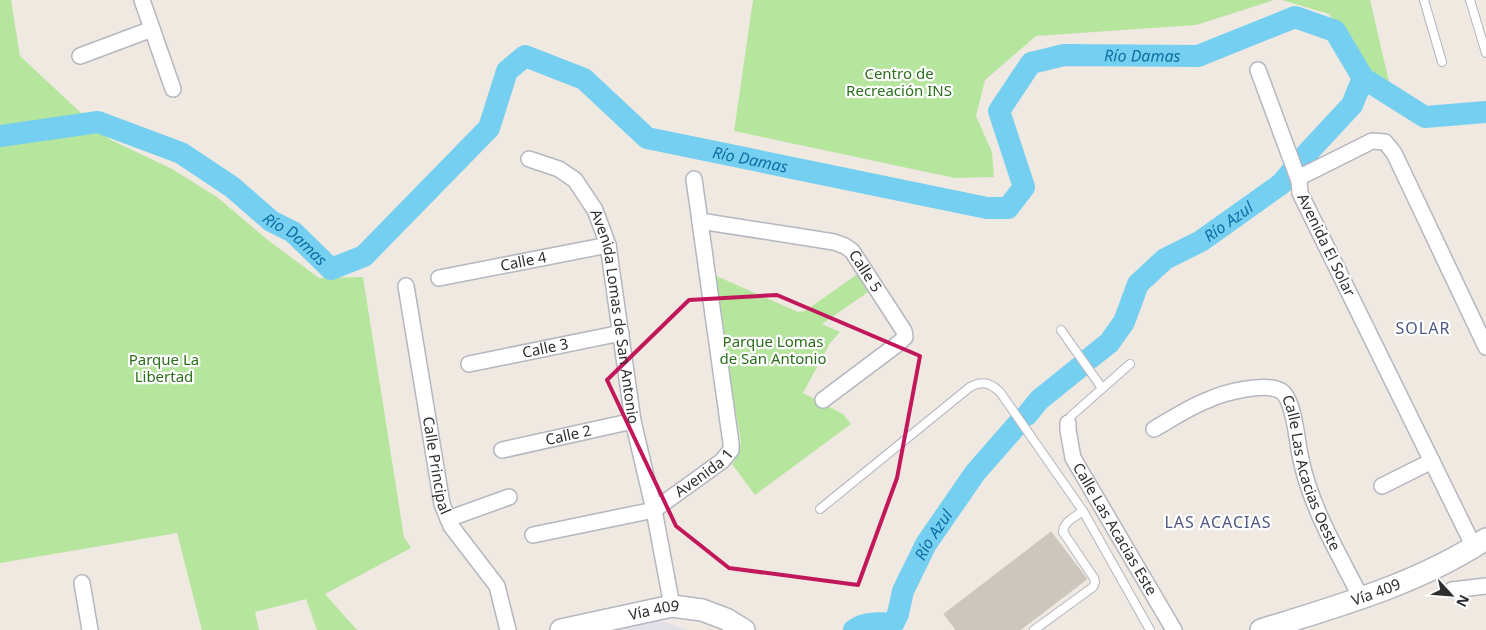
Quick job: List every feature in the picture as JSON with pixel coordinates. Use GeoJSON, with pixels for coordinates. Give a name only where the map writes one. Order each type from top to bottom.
{"type":"FeatureCollection","features":[{"type":"Feature","properties":{"kind":"street"},"geometry":{"type":"LineString","coordinates":[[142,0],[173,88]]}},
{"type":"Feature","properties":{"kind":"street"},"geometry":{"type":"LineString","coordinates":[[87,49],[152,29]]}},
{"type":"Feature","properties":{"kind":"street"},"geometry":{"type":"LineString","coordinates":[[1258,70],[1298,179]]}},
{"type":"Feature","properties":{"kind":"street","name":"Avenida El Solar"},"geometry":{"type":"LineString","coordinates":[[1480,543],[1432,461],[1300,193],[1298,179],[1307,172],[1372,141],[1385,142],[1394,152],[1486,347]]}},
{"type":"Feature","properties":{"kind":"street","name":"Avenida Lomas de San Antonio"},"geometry":{"type":"LineString","coordinates":[[529,159],[559,169],[575,180],[596,210],[608,245],[633,421],[654,510]]}},
{"type":"Feature","properties":{"kind":"street","name":"Avenida 1"},"geometry":{"type":"LineString","coordinates":[[654,510],[722,461],[731,450],[694,179]]}},
{"type":"Feature","properties":{"kind":"street","name":"Calle 5"},"geometry":{"type":"LineString","coordinates":[[700,220],[834,242],[852,251],[904,330],[905,337],[823,400]]}},
{"type":"Feature","properties":{"kind":"street","name":"Calle 4"},"geometry":{"type":"LineString","coordinates":[[439,278],[608,245]]}},
{"type":"Feature","properties":{"kind":"street","name":"Calle Principal"},"geometry":{"type":"LineString","coordinates":[[406,286],[442,504],[448,519],[497,586],[501,595],[508,630]]}},
{"type":"Feature","properties":{"kind":"street","name":"Calle 3"},"geometry":{"type":"LineString","coordinates":[[469,364],[621,332]]}},
{"type":"Feature","properties":{"kind":"street","name":"Calle Las Acacias Oeste"},"geometry":{"type":"LineString","coordinates":[[1154,429],[1208,399],[1257,386],[1272,387],[1284,392],[1291,406],[1304,475],[1316,508],[1361,598]]}},
{"type":"Feature","properties":{"kind":"street","name":"Calle 2"},"geometry":{"type":"LineString","coordinates":[[502,450],[633,421]]}},
{"type":"Feature","properties":{"kind":"street","name":"Calle Las Acacias Este"},"geometry":{"type":"LineString","coordinates":[[1068,423],[1073,458],[1174,630]]}},
{"type":"Feature","properties":{"kind":"street"},"geometry":{"type":"LineString","coordinates":[[1382,486],[1432,461]]}},
{"type":"Feature","properties":{"kind":"street"},"geometry":{"type":"LineString","coordinates":[[448,519],[509,497]]}},
{"type":"Feature","properties":{"kind":"street"},"geometry":{"type":"LineString","coordinates":[[532,535],[654,510],[672,606]]}},
{"type":"Feature","properties":{"kind":"street","name":"Vía 409"},"geometry":{"type":"LineString","coordinates":[[1261,630],[1396,585],[1480,543]]}},
{"type":"Feature","properties":{"kind":"street"},"geometry":{"type":"LineString","coordinates":[[82,583],[90,630]]}},
{"type":"Feature","properties":{"kind":"street"},"geometry":{"type":"LineString","coordinates":[[1452,590],[1486,586]]}},
{"type":"Feature","properties":{"kind":"street","name":"Vía 409"},"geometry":{"type":"LineString","coordinates":[[561,630],[672,606],[702,610],[726,619],[744,630]]}},
{"type":"Feature","properties":{"kind":"lane"},"geometry":{"type":"LineString","coordinates":[[1424,0],[1442,62]]}},
{"type":"Feature","properties":{"kind":"lane"},"geometry":{"type":"LineString","coordinates":[[1470,0],[1486,53]]}},
{"type":"Feature","properties":{"kind":"lane"},"geometry":{"type":"LineString","coordinates":[[1061,330],[1102,388]]}},
{"type":"Feature","properties":{"kind":"lane"},"geometry":{"type":"LineString","coordinates":[[1068,423],[1071,416],[1130,364]]}},
{"type":"Feature","properties":{"kind":"lane"},"geometry":{"type":"LineString","coordinates":[[820,509],[970,387],[978,382],[992,385],[1000,392],[1083,511],[1150,630]]}},
{"type":"Feature","properties":{"kind":"lane"},"geometry":{"type":"LineString","coordinates":[[1034,630],[1093,587],[1094,578],[1063,532],[1066,524],[1083,511]]}},
{"type":"Feature","properties":{"kind":"highlighted area"},"geometry":{"type":"Polygon","coordinates":[[[777,295],[920,356],[897,478],[858,585],[729,568],[676,526],[607,380],[689,300],[777,295]]]}},
{"type":"Feature","properties":{"kind":"shaded area"},"geometry":{"type":"Polygon","coordinates":[[[659,620],[688,630],[609,630],[659,620]]]}},
{"type":"Feature","properties":{"kind":"green space","name":"Parque La Libertad"},"geometry":{"type":"Polygon","coordinates":[[[0,0],[11,0],[20,56],[109,139],[172,169],[217,197],[269,241],[319,278],[363,277],[404,537],[411,548],[325,594],[357,630],[317,630],[306,599],[255,612],[259,630],[202,630],[177,533],[0,563],[0,0]]]}},
{"type":"Feature","properties":{"kind":"green space","name":"Centro de Recreación INS"},"geometry":{"type":"Polygon","coordinates":[[[753,0],[1274,0],[1196,25],[1036,36],[985,80],[976,116],[992,152],[994,177],[955,178],[734,131],[753,0]]]}},
{"type":"Feature","properties":{"kind":"green space"},"geometry":{"type":"Polygon","coordinates":[[[1282,0],[1370,0],[1390,86],[1369,73],[1329,14],[1282,0]]]}},
{"type":"Feature","properties":{"kind":"green space","name":"Parque Lomas de San Antonio"},"geometry":{"type":"Polygon","coordinates":[[[859,273],[871,290],[822,324],[840,332],[830,343],[803,393],[843,414],[851,424],[755,495],[732,464],[738,455],[741,442],[712,274],[798,312],[805,311],[859,273]]]}},
{"type":"Feature","properties":{"kind":"building"},"geometry":{"type":"Polygon","coordinates":[[[1051,532],[1087,579],[1020,630],[956,630],[944,614],[1051,532]]]}},
{"type":"Feature","properties":{"kind":"waterway","name":"Río Damas"},"geometry":{"type":"LineString","coordinates":[[0,136],[98,122],[181,153],[232,187],[271,221],[293,232],[331,269],[364,256],[489,128],[507,71],[525,56],[584,79],[647,138],[987,208],[1008,208],[1024,187],[999,111],[1031,63],[1064,55],[1198,56],[1295,17],[1335,31],[1363,78],[1425,117],[1486,112]]}},
{"type":"Feature","properties":{"kind":"waterway","name":"Río Azul"},"geometry":{"type":"LineString","coordinates":[[1090,358],[1109,343],[1124,322],[1138,284],[1165,259],[1201,241],[1281,184],[1352,105],[1363,78]]}},
{"type":"Feature","properties":{"kind":"waterway","name":"Río Azul"},"geometry":{"type":"LineString","coordinates":[[1027,415],[1039,400],[1080,367]]}},
{"type":"Feature","properties":{"kind":"waterway","name":"Río Azul"},"geometry":{"type":"LineString","coordinates":[[854,630],[867,624],[893,624],[898,614],[903,591],[926,544],[975,473],[1017,425]]}},
{"type":"Feature","properties":{"kind":"district","name":"SOLAR"},"geometry":{"type":"Point","coordinates":[1423,328]}},
{"type":"Feature","properties":{"kind":"district","name":"LAS ACACIAS"},"geometry":{"type":"Point","coordinates":[1218,522]}}]}
